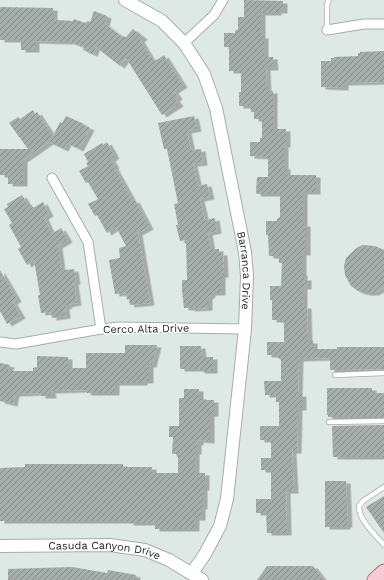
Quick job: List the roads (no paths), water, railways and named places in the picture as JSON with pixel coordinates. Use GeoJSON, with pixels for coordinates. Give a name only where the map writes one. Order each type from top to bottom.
{"type":"FeatureCollection","features":[{"type":"Feature","properties":{"kind":"main road"},"geometry":{"type":"LineString","coordinates":[[375,580],[384,572]]}},
{"type":"Feature","properties":{"kind":"street","name":"Barranca Drive"},"geometry":{"type":"LineString","coordinates":[[125,0],[162,21],[184,43],[204,74],[216,108],[245,252],[247,276],[245,329],[227,500],[220,526],[205,554],[197,578]]}},
{"type":"Feature","properties":{"kind":"street"},"geometry":{"type":"LineString","coordinates":[[184,43],[214,15],[223,0]]}},
{"type":"Feature","properties":{"kind":"street"},"geometry":{"type":"LineString","coordinates":[[327,30],[364,24],[384,24]]}},
{"type":"Feature","properties":{"kind":"street"},"geometry":{"type":"LineString","coordinates":[[52,178],[88,242],[101,329]]}},
{"type":"Feature","properties":{"kind":"street","name":"Cerco Alta Drive"},"geometry":{"type":"LineString","coordinates":[[0,342],[16,344],[119,327],[245,329]]}},
{"type":"Feature","properties":{"kind":"street","name":"Casuda Canyon Drive"},"geometry":{"type":"LineString","coordinates":[[0,546],[110,544],[144,550],[169,560],[197,578]]}},
{"type":"Feature","properties":{"kind":"lane"},"geometry":{"type":"LineString","coordinates":[[327,30],[327,4],[329,0]]}},
{"type":"Feature","properties":{"kind":"lane"},"geometry":{"type":"LineString","coordinates":[[335,375],[384,373]]}},
{"type":"Feature","properties":{"kind":"lane"},"geometry":{"type":"LineString","coordinates":[[329,422],[384,421]]}},
{"type":"Feature","properties":{"kind":"lane"},"geometry":{"type":"LineString","coordinates":[[384,487],[363,501],[359,506],[359,512],[361,518],[384,545]]}}]}
